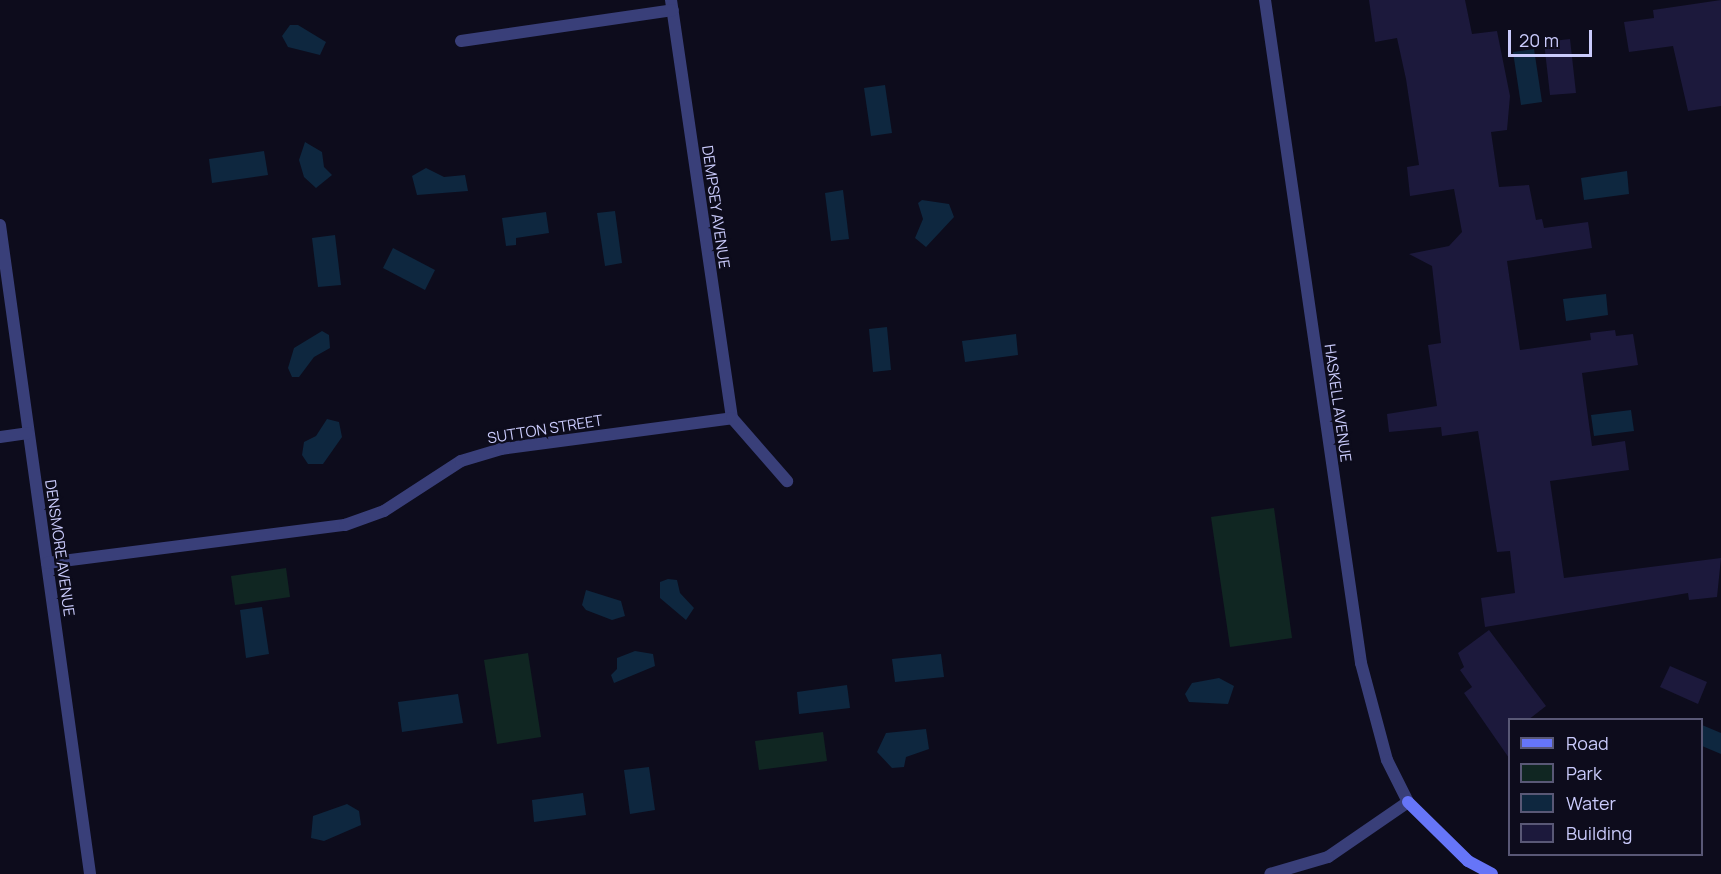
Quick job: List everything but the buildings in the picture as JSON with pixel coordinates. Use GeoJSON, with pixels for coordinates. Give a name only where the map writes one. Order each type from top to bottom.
{"type":"FeatureCollection","features":[{"type":"Feature","properties":{"kind":"street","name":"HASKELL AVENUE"},"geometry":{"type":"LineString","coordinates":[[1265,0],[1361,663],[1384,749],[1408,802]]}},
{"type":"Feature","properties":{"kind":"street"},"geometry":{"type":"LineString","coordinates":[[461,41],[672,5]]}},
{"type":"Feature","properties":{"kind":"street","name":"DEMPSEY AVENUE"},"geometry":{"type":"LineString","coordinates":[[672,5],[732,418]]}},
{"type":"Feature","properties":{"kind":"street","name":"DENSMORE AVENUE"},"geometry":{"type":"LineString","coordinates":[[0,225],[90,874]]}},
{"type":"Feature","properties":{"kind":"street"},"geometry":{"type":"LineString","coordinates":[[732,418],[786,481]]}},
{"type":"Feature","properties":{"kind":"street","name":"SUTTON STREET"},"geometry":{"type":"LineString","coordinates":[[47,562],[345,525],[384,511],[461,461],[501,449],[732,418]]}},
{"type":"Feature","properties":{"kind":"street"},"geometry":{"type":"LineString","coordinates":[[0,437],[28,433]]}},
{"type":"Feature","properties":{"kind":"street"},"geometry":{"type":"LineString","coordinates":[[1270,874],[1328,857],[1408,802],[1468,861],[1492,874]]}},
{"type":"Feature","properties":{"kind":"green space"},"geometry":{"type":"Polygon","coordinates":[[[1274,508],[1292,638],[1230,647],[1211,517],[1274,508]]]}},
{"type":"Feature","properties":{"kind":"green space"},"geometry":{"type":"Polygon","coordinates":[[[286,568],[290,597],[235,605],[231,576],[286,568]]]}},
{"type":"Feature","properties":{"kind":"green space"},"geometry":{"type":"Polygon","coordinates":[[[528,653],[541,737],[497,744],[484,660],[528,653]]]}},
{"type":"Feature","properties":{"kind":"green space"},"geometry":{"type":"Polygon","coordinates":[[[823,732],[827,761],[759,770],[755,741],[823,732]]]}},
{"type":"Feature","properties":{"kind":"water"},"geometry":{"type":"Polygon","coordinates":[[[290,25],[298,25],[326,42],[320,55],[288,47],[282,36],[290,25]]]}},
{"type":"Feature","properties":{"kind":"water"},"geometry":{"type":"Polygon","coordinates":[[[1534,49],[1542,102],[1521,105],[1513,52],[1534,49]]]}},
{"type":"Feature","properties":{"kind":"water"},"geometry":{"type":"Polygon","coordinates":[[[885,85],[892,133],[871,136],[864,88],[885,85]]]}},
{"type":"Feature","properties":{"kind":"water"},"geometry":{"type":"Polygon","coordinates":[[[305,142],[322,152],[324,167],[332,175],[316,188],[304,177],[299,160],[305,142]]]}},
{"type":"Feature","properties":{"kind":"water"},"geometry":{"type":"Polygon","coordinates":[[[264,151],[268,175],[212,183],[209,159],[264,151]]]}},
{"type":"Feature","properties":{"kind":"water"},"geometry":{"type":"Polygon","coordinates":[[[426,168],[444,177],[465,175],[468,191],[417,195],[412,176],[426,168]]]}},
{"type":"Feature","properties":{"kind":"water"},"geometry":{"type":"Polygon","coordinates":[[[1627,171],[1629,194],[1584,200],[1581,178],[1627,171]]]}},
{"type":"Feature","properties":{"kind":"water"},"geometry":{"type":"Polygon","coordinates":[[[843,190],[849,239],[831,241],[825,193],[843,190]]]}},
{"type":"Feature","properties":{"kind":"water"},"geometry":{"type":"Polygon","coordinates":[[[922,200],[949,204],[954,217],[926,247],[915,238],[923,219],[918,203],[922,200]]]}},
{"type":"Feature","properties":{"kind":"water"},"geometry":{"type":"Polygon","coordinates":[[[615,211],[622,263],[605,266],[597,213],[615,211]]]}},
{"type":"Feature","properties":{"kind":"water"},"geometry":{"type":"Polygon","coordinates":[[[546,212],[549,233],[516,238],[516,245],[506,246],[502,218],[546,212]]]}},
{"type":"Feature","properties":{"kind":"water"},"geometry":{"type":"Polygon","coordinates":[[[335,235],[341,285],[318,287],[312,238],[335,235]]]}},
{"type":"Feature","properties":{"kind":"water"},"geometry":{"type":"Polygon","coordinates":[[[393,248],[435,270],[425,290],[383,268],[393,248]]]}},
{"type":"Feature","properties":{"kind":"water"},"geometry":{"type":"Polygon","coordinates":[[[1606,294],[1608,315],[1566,321],[1563,299],[1606,294]]]}},
{"type":"Feature","properties":{"kind":"water"},"geometry":{"type":"Polygon","coordinates":[[[887,327],[891,370],[873,372],[869,329],[887,327]]]}},
{"type":"Feature","properties":{"kind":"water"},"geometry":{"type":"Polygon","coordinates":[[[322,331],[329,335],[330,348],[314,357],[299,377],[292,377],[288,368],[294,348],[322,331]]]}},
{"type":"Feature","properties":{"kind":"water"},"geometry":{"type":"Polygon","coordinates":[[[1016,334],[1018,355],[965,362],[962,341],[1016,334]]]}},
{"type":"Feature","properties":{"kind":"water"},"geometry":{"type":"Polygon","coordinates":[[[1631,410],[1634,431],[1594,436],[1591,415],[1631,410]]]}},
{"type":"Feature","properties":{"kind":"water"},"geometry":{"type":"Polygon","coordinates":[[[327,419],[339,422],[342,437],[323,464],[308,464],[302,455],[304,442],[316,436],[327,419]]]}},
{"type":"Feature","properties":{"kind":"water"},"geometry":{"type":"Polygon","coordinates":[[[668,579],[677,580],[680,593],[694,608],[686,620],[660,598],[660,582],[668,579]]]}},
{"type":"Feature","properties":{"kind":"water"},"geometry":{"type":"Polygon","coordinates":[[[586,590],[621,601],[625,616],[612,620],[586,610],[582,605],[586,590]]]}},
{"type":"Feature","properties":{"kind":"water"},"geometry":{"type":"Polygon","coordinates":[[[262,607],[269,654],[246,658],[240,610],[262,607]]]}},
{"type":"Feature","properties":{"kind":"water"},"geometry":{"type":"Polygon","coordinates":[[[635,651],[653,654],[655,666],[614,683],[611,675],[617,669],[617,658],[635,651]]]}},
{"type":"Feature","properties":{"kind":"water"},"geometry":{"type":"Polygon","coordinates":[[[941,654],[944,677],[895,682],[892,659],[941,654]]]}},
{"type":"Feature","properties":{"kind":"water"},"geometry":{"type":"Polygon","coordinates":[[[1219,678],[1234,686],[1228,704],[1189,702],[1185,694],[1192,683],[1219,678]]]}},
{"type":"Feature","properties":{"kind":"water"},"geometry":{"type":"Polygon","coordinates":[[[847,685],[850,708],[799,714],[797,692],[847,685]]]}},
{"type":"Feature","properties":{"kind":"water"},"geometry":{"type":"Polygon","coordinates":[[[458,694],[463,723],[402,732],[398,702],[458,694]]]}},
{"type":"Feature","properties":{"kind":"water"},"geometry":{"type":"Polygon","coordinates":[[[1703,725],[1721,733],[1721,754],[1703,746],[1703,725]]]}},
{"type":"Feature","properties":{"kind":"water"},"geometry":{"type":"Polygon","coordinates":[[[926,729],[929,749],[906,757],[904,767],[892,768],[877,752],[886,733],[926,729]]]}},
{"type":"Feature","properties":{"kind":"water"},"geometry":{"type":"Polygon","coordinates":[[[649,767],[655,810],[630,814],[624,770],[649,767]]]}},
{"type":"Feature","properties":{"kind":"water"},"geometry":{"type":"Polygon","coordinates":[[[583,793],[586,815],[534,822],[532,800],[583,793]]]}},
{"type":"Feature","properties":{"kind":"water"},"geometry":{"type":"Polygon","coordinates":[[[347,804],[359,811],[361,825],[324,841],[311,838],[313,816],[347,804]]]}}]}
